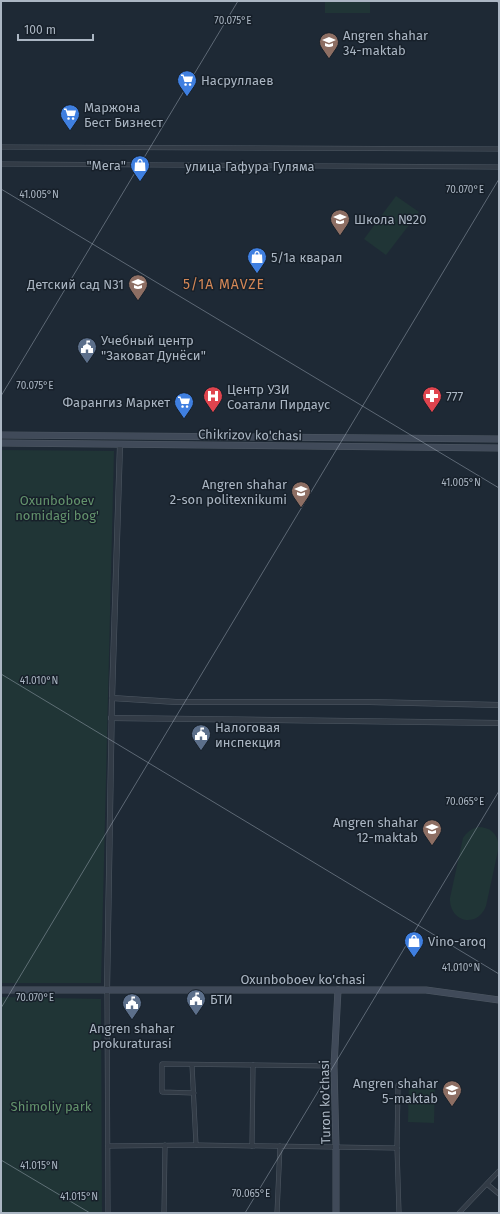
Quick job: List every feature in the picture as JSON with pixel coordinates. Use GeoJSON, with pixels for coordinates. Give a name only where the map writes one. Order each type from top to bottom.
{"type":"FeatureCollection","features":[{"type":"Feature","properties":{"kind":"main road","name":"Chikrizov ko'chasi"},"geometry":{"type":"LineString","coordinates":[[1,435],[499,439]]}},
{"type":"Feature","properties":{"kind":"main road","name":"Chikrizov ko'chasi"},"geometry":{"type":"LineString","coordinates":[[1,444],[499,448]]}},
{"type":"Feature","properties":{"kind":"main road","name":"Oxunboboev ko'chasi"},"geometry":{"type":"LineString","coordinates":[[1,990],[426,990],[499,1000]]}},
{"type":"Feature","properties":{"kind":"main road","name":"Turon ko'chasi"},"geometry":{"type":"LineString","coordinates":[[336,1213],[334,1066],[338,990]]}},
{"type":"Feature","properties":{"kind":"street"},"geometry":{"type":"LineString","coordinates":[[1,147],[499,149]]}},
{"type":"Feature","properties":{"kind":"street","name":"улица Гафура Гуляма"},"geometry":{"type":"LineString","coordinates":[[1,164],[499,167]]}},
{"type":"Feature","properties":{"kind":"street"},"geometry":{"type":"LineString","coordinates":[[108,1213],[107,990],[111,718],[120,444]]}},
{"type":"Feature","properties":{"kind":"street"},"geometry":{"type":"LineString","coordinates":[[112,698],[176,702],[370,702],[499,705]]}},
{"type":"Feature","properties":{"kind":"street"},"geometry":{"type":"LineString","coordinates":[[111,718],[499,723]]}},
{"type":"Feature","properties":{"kind":"street"},"geometry":{"type":"LineString","coordinates":[[194,1093],[162,1092],[162,1064],[334,1066]]}},
{"type":"Feature","properties":{"kind":"street"},"geometry":{"type":"LineString","coordinates":[[192,1065],[196,1145]]}},
{"type":"Feature","properties":{"kind":"street"},"geometry":{"type":"LineString","coordinates":[[252,1146],[254,1065]]}},
{"type":"Feature","properties":{"kind":"street"},"geometry":{"type":"LineString","coordinates":[[398,1085],[397,1148],[399,1213]]}},
{"type":"Feature","properties":{"kind":"street"},"geometry":{"type":"LineString","coordinates":[[164,1213],[165,1145]]}},
{"type":"Feature","properties":{"kind":"street"},"geometry":{"type":"LineString","coordinates":[[108,1146],[196,1145],[397,1148]]}},
{"type":"Feature","properties":{"kind":"street"},"geometry":{"type":"LineString","coordinates":[[277,1213],[280,1146]]}},
{"type":"Feature","properties":{"kind":"street"},"geometry":{"type":"LineString","coordinates":[[459,1213],[499,1171]]}},
{"type":"Feature","properties":{"kind":"street"},"geometry":{"type":"LineString","coordinates":[[487,1184],[499,1194]]}},
{"type":"Feature","properties":{"kind":"green space"},"geometry":{"type":"Polygon","coordinates":[[[325,1],[370,1],[370,13],[325,13],[325,1]]]}},
{"type":"Feature","properties":{"kind":"green space"},"geometry":{"type":"Polygon","coordinates":[[[396,196],[419,212],[386,255],[364,239],[396,196]]]}},
{"type":"Feature","properties":{"kind":"green space","name":"Oxunboboev nomidagi bog'"},"geometry":{"type":"Polygon","coordinates":[[[1,450],[114,451],[101,983],[1,983],[1,450]]]}},
{"type":"Feature","properties":{"kind":"green space"},"geometry":{"type":"Polygon","coordinates":[[[478,827],[486,828],[495,834],[499,846],[486,906],[482,913],[476,918],[464,920],[454,913],[450,898],[463,838],[469,831],[478,827]]]}},
{"type":"Feature","properties":{"kind":"green space","name":"Shimoliy park"},"geometry":{"type":"Polygon","coordinates":[[[1,997],[101,999],[102,1213],[1,1213],[1,997]]]}},
{"type":"Feature","properties":{"kind":"green space"},"geometry":{"type":"Polygon","coordinates":[[[409,1080],[435,1081],[434,1123],[408,1122],[409,1080]]]}},
{"type":"Feature","properties":{"kind":"place","name":"Angren shahar 34-maktab"},"geometry":{"type":"Point","coordinates":[329,59]}},
{"type":"Feature","properties":{"kind":"place","name":"Насруллаев"},"geometry":{"type":"Point","coordinates":[187,97]}},
{"type":"Feature","properties":{"kind":"place","name":"Маржона Бест Бизнест"},"geometry":{"type":"Point","coordinates":[70,131]}},
{"type":"Feature","properties":{"kind":"place","name":"\"Мега\""},"geometry":{"type":"Point","coordinates":[140,182]}},
{"type":"Feature","properties":{"kind":"place","name":"Школа №20"},"geometry":{"type":"Point","coordinates":[340,236]}},
{"type":"Feature","properties":{"kind":"place","name":"5/1а кварал"},"geometry":{"type":"Point","coordinates":[257,274]}},
{"type":"Feature","properties":{"kind":"place","name":"Детский сад N31"},"geometry":{"type":"Point","coordinates":[138,301]}},
{"type":"Feature","properties":{"kind":"place","name":"Учебный центр \"Заковат Дунёси\""},"geometry":{"type":"Point","coordinates":[87,364]}},
{"type":"Feature","properties":{"kind":"place","name":"Центр УЗИ Соатали Пирдаус"},"geometry":{"type":"Point","coordinates":[213,413]}},
{"type":"Feature","properties":{"kind":"place","name":"777"},"geometry":{"type":"Point","coordinates":[432,413]}},
{"type":"Feature","properties":{"kind":"place","name":"Фарангиз Маркет"},"geometry":{"type":"Point","coordinates":[184,419]}},
{"type":"Feature","properties":{"kind":"place","name":"Angren shahar 2-son politexnikumi"},"geometry":{"type":"Point","coordinates":[301,508]}},
{"type":"Feature","properties":{"kind":"place","name":"Налоговая инспекция"},"geometry":{"type":"Point","coordinates":[201,751]}},
{"type":"Feature","properties":{"kind":"place","name":"Angren shahar 12-maktab"},"geometry":{"type":"Point","coordinates":[432,846]}},
{"type":"Feature","properties":{"kind":"place","name":"Vino-aroq"},"geometry":{"type":"Point","coordinates":[414,958]}},
{"type":"Feature","properties":{"kind":"place","name":"БТИ"},"geometry":{"type":"Point","coordinates":[196,1016]}},
{"type":"Feature","properties":{"kind":"place","name":"Angren shahar prokuraturasi"},"geometry":{"type":"Point","coordinates":[132,1020]}},
{"type":"Feature","properties":{"kind":"place","name":"Angren shahar 5-maktab"},"geometry":{"type":"Point","coordinates":[452,1107]}},
{"type":"Feature","properties":{"kind":"district","name":"5/1A MAVZE"},"geometry":{"type":"Point","coordinates":[224,284]}}]}
